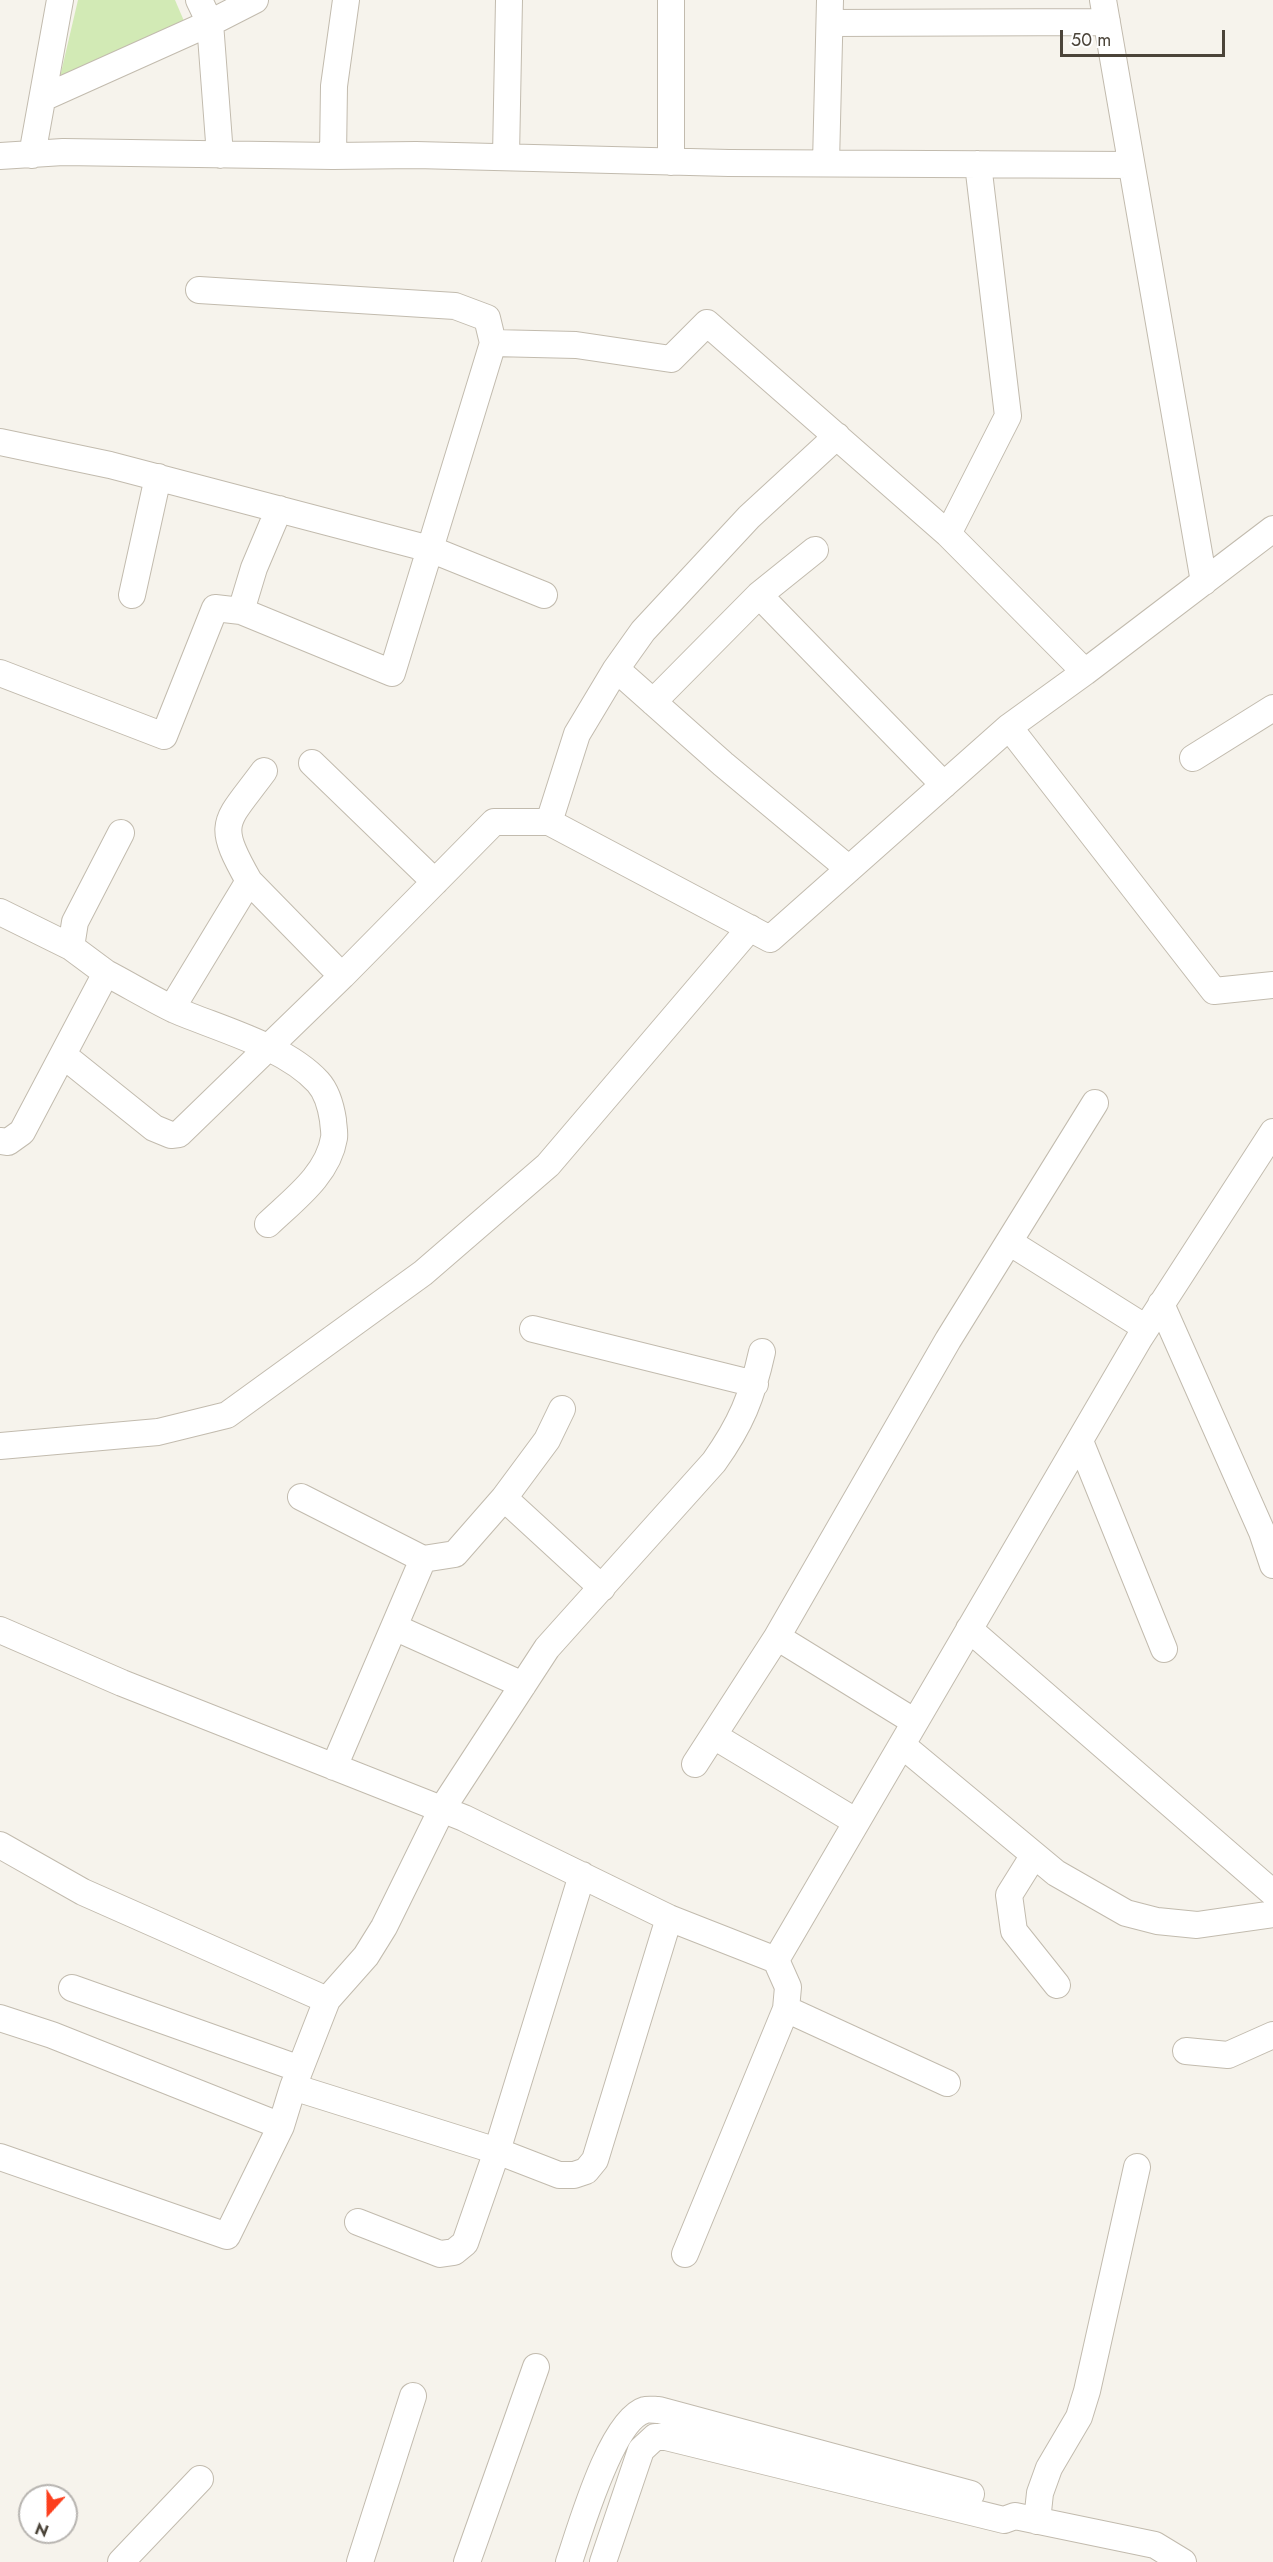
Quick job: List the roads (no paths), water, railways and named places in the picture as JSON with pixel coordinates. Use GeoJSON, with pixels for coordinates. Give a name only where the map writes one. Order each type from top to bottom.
{"type":"FeatureCollection","features":[{"type":"Feature","properties":{"kind":"street"},"geometry":{"type":"LineString","coordinates":[[33,155],[60,0]]}},
{"type":"Feature","properties":{"kind":"street"},"geometry":{"type":"LineString","coordinates":[[199,0],[210,23],[220,155]]}},
{"type":"Feature","properties":{"kind":"street"},"geometry":{"type":"LineString","coordinates":[[43,98],[210,23],[255,0]]}},
{"type":"Feature","properties":{"kind":"street"},"geometry":{"type":"LineString","coordinates":[[333,156],[334,86],[346,0]]}},
{"type":"Feature","properties":{"kind":"street"},"geometry":{"type":"LineString","coordinates":[[506,156],[509,0]]}},
{"type":"Feature","properties":{"kind":"street"},"geometry":{"type":"LineString","coordinates":[[671,0],[671,162]]}},
{"type":"Feature","properties":{"kind":"street"},"geometry":{"type":"LineString","coordinates":[[826,163],[830,11],[1105,11],[1204,582]]}},
{"type":"Feature","properties":{"kind":"street"},"geometry":{"type":"LineString","coordinates":[[0,156],[63,152],[506,156],[671,162],[1131,165]]}},
{"type":"Feature","properties":{"kind":"street"},"geometry":{"type":"LineString","coordinates":[[948,534],[1008,416],[978,164]]}},
{"type":"Feature","properties":{"kind":"street"},"geometry":{"type":"LineString","coordinates":[[0,673],[164,736],[215,608],[241,611],[392,673],[493,343],[487,318],[455,306],[199,290]]}},
{"type":"Feature","properties":{"kind":"street"},"geometry":{"type":"LineString","coordinates":[[493,343],[576,345],[671,359],[707,322],[948,534],[1085,672]]}},
{"type":"Feature","properties":{"kind":"street"},"geometry":{"type":"LineString","coordinates":[[549,822],[577,734],[616,669],[643,631],[749,517],[837,436]]}},
{"type":"Feature","properties":{"kind":"street"},"geometry":{"type":"LineString","coordinates":[[0,442],[110,465],[430,549],[544,595]]}},
{"type":"Feature","properties":{"kind":"street"},"geometry":{"type":"LineString","coordinates":[[132,595],[158,477]]}},
{"type":"Feature","properties":{"kind":"street"},"geometry":{"type":"LineString","coordinates":[[241,611],[254,568],[279,509]]}},
{"type":"Feature","properties":{"kind":"street"},"geometry":{"type":"LineString","coordinates":[[63,1055],[154,1128],[171,1135],[179,1134],[342,976],[494,822],[549,822],[771,939],[1009,727],[1273,529]]}},
{"type":"Feature","properties":{"kind":"street"},"geometry":{"type":"LineString","coordinates":[[653,702],[759,596],[815,550]]}},
{"type":"Feature","properties":{"kind":"street"},"geometry":{"type":"LineString","coordinates":[[759,596],[944,785]]}},
{"type":"Feature","properties":{"kind":"street"},"geometry":{"type":"LineString","coordinates":[[616,669],[849,869]]}},
{"type":"Feature","properties":{"kind":"street"},"geometry":{"type":"LineString","coordinates":[[1193,758],[1273,708]]}},
{"type":"Feature","properties":{"kind":"street"},"geometry":{"type":"LineString","coordinates":[[1009,727],[1214,991],[1273,985]]}},
{"type":"Feature","properties":{"kind":"street"},"geometry":{"type":"LineString","coordinates":[[312,763],[435,882]]}},
{"type":"Feature","properties":{"kind":"street"},"geometry":{"type":"LineString","coordinates":[[264,771],[231,815],[228,826],[230,847],[249,881],[342,976]]}},
{"type":"Feature","properties":{"kind":"street"},"geometry":{"type":"LineString","coordinates":[[71,947],[75,922],[121,833]]}},
{"type":"Feature","properties":{"kind":"street"},"geometry":{"type":"LineString","coordinates":[[172,1008],[249,881]]}},
{"type":"Feature","properties":{"kind":"street"},"geometry":{"type":"LineString","coordinates":[[0,912],[71,947],[106,973],[172,1008],[268,1048],[297,1064],[318,1082],[325,1091],[331,1110],[335,1137],[328,1157],[314,1180],[268,1224]]}},
{"type":"Feature","properties":{"kind":"street"},"geometry":{"type":"LineString","coordinates":[[0,1446],[158,1432],[227,1415],[423,1273],[548,1165],[750,928]]}},
{"type":"Feature","properties":{"kind":"street"},"geometry":{"type":"LineString","coordinates":[[0,1141],[8,1142],[22,1132],[106,973]]}},
{"type":"Feature","properties":{"kind":"street"},"geometry":{"type":"LineString","coordinates":[[695,1764],[777,1637],[948,1340],[1095,1103]]}},
{"type":"Feature","properties":{"kind":"street"},"geometry":{"type":"LineString","coordinates":[[776,1960],[855,1821],[902,1745],[1146,1328],[1272,1142]]}},
{"type":"Feature","properties":{"kind":"street"},"geometry":{"type":"LineString","coordinates":[[1009,1242],[1146,1328]]}},
{"type":"Feature","properties":{"kind":"street"},"geometry":{"type":"LineString","coordinates":[[1161,1304],[1262,1532],[1273,1565]]}},
{"type":"Feature","properties":{"kind":"street"},"geometry":{"type":"LineString","coordinates":[[533,1329],[755,1384]]}},
{"type":"Feature","properties":{"kind":"street"},"geometry":{"type":"LineString","coordinates":[[0,2157],[227,2236],[281,2126],[327,2000],[366,1956],[384,1927],[442,1809],[547,1648],[714,1462],[742,1418],[755,1384],[762,1352]]}},
{"type":"Feature","properties":{"kind":"street"},"geometry":{"type":"LineString","coordinates":[[301,1497],[423,1559],[455,1554],[504,1498],[547,1440],[562,1409]]}},
{"type":"Feature","properties":{"kind":"street"},"geometry":{"type":"LineString","coordinates":[[1080,1441],[1164,1649]]}},
{"type":"Feature","properties":{"kind":"street"},"geometry":{"type":"LineString","coordinates":[[504,1498],[602,1588]]}},
{"type":"Feature","properties":{"kind":"street"},"geometry":{"type":"LineString","coordinates":[[334,1767],[423,1559]]}},
{"type":"Feature","properties":{"kind":"street"},"geometry":{"type":"LineString","coordinates":[[394,1627],[523,1685]]}},
{"type":"Feature","properties":{"kind":"street"},"geometry":{"type":"LineString","coordinates":[[969,1629],[1273,1893]]}},
{"type":"Feature","properties":{"kind":"street"},"geometry":{"type":"LineString","coordinates":[[0,1630],[122,1683],[442,1809],[669,1918],[776,1960],[788,1988],[786,2009],[685,2254]]}},
{"type":"Feature","properties":{"kind":"street"},"geometry":{"type":"LineString","coordinates":[[777,1637],[915,1722]]}},
{"type":"Feature","properties":{"kind":"street"},"geometry":{"type":"LineString","coordinates":[[714,1736],[855,1821]]}},
{"type":"Feature","properties":{"kind":"street"},"geometry":{"type":"LineString","coordinates":[[902,1745],[1056,1873],[1126,1913],[1157,1921],[1197,1925],[1273,1914]]}},
{"type":"Feature","properties":{"kind":"street"},"geometry":{"type":"LineString","coordinates":[[0,1845],[83,1892],[327,2000]]}},
{"type":"Feature","properties":{"kind":"street"},"geometry":{"type":"LineString","coordinates":[[1034,1855],[1009,1895],[1014,1931],[1057,1985]]}},
{"type":"Feature","properties":{"kind":"street"},"geometry":{"type":"LineString","coordinates":[[358,2222],[440,2253],[454,2252],[465,2243],[497,2151],[582,1875]]}},
{"type":"Feature","properties":{"kind":"street"},"geometry":{"type":"LineString","coordinates":[[72,1988],[297,2078],[560,2175],[574,2175],[586,2171],[595,2160],[669,1918]]}},
{"type":"Feature","properties":{"kind":"street"},"geometry":{"type":"LineString","coordinates":[[786,2009],[947,2084]]}},
{"type":"Feature","properties":{"kind":"street"},"geometry":{"type":"LineString","coordinates":[[0,2018],[52,2035],[281,2126]]}},
{"type":"Feature","properties":{"kind":"street"},"geometry":{"type":"LineString","coordinates":[[1186,2051],[1228,2055],[1273,2035]]}},
{"type":"Feature","properties":{"kind":"street"},"geometry":{"type":"LineString","coordinates":[[1026,2518],[1040,2493],[1049,2468],[1079,2417],[1088,2391],[1137,2167]]}},
{"type":"Feature","properties":{"kind":"street"},"geometry":{"type":"LineString","coordinates":[[467,2562],[536,2367]]}},
{"type":"Feature","properties":{"kind":"street"},"geometry":{"type":"LineString","coordinates":[[360,2562],[412,2396]]}},
{"type":"Feature","properties":{"kind":"street"},"geometry":{"type":"LineString","coordinates":[[569,2562],[605,2460],[620,2433],[631,2419],[644,2410],[658,2410],[997,2501],[1026,2518],[1155,2545],[1183,2562]]}},
{"type":"Feature","properties":{"kind":"street"},"geometry":{"type":"LineString","coordinates":[[603,2562],[641,2450],[655,2437],[677,2439],[1004,2520],[1026,2518]]}},
{"type":"Feature","properties":{"kind":"street"},"geometry":{"type":"LineString","coordinates":[[121,2562],[200,2479]]}}]}
